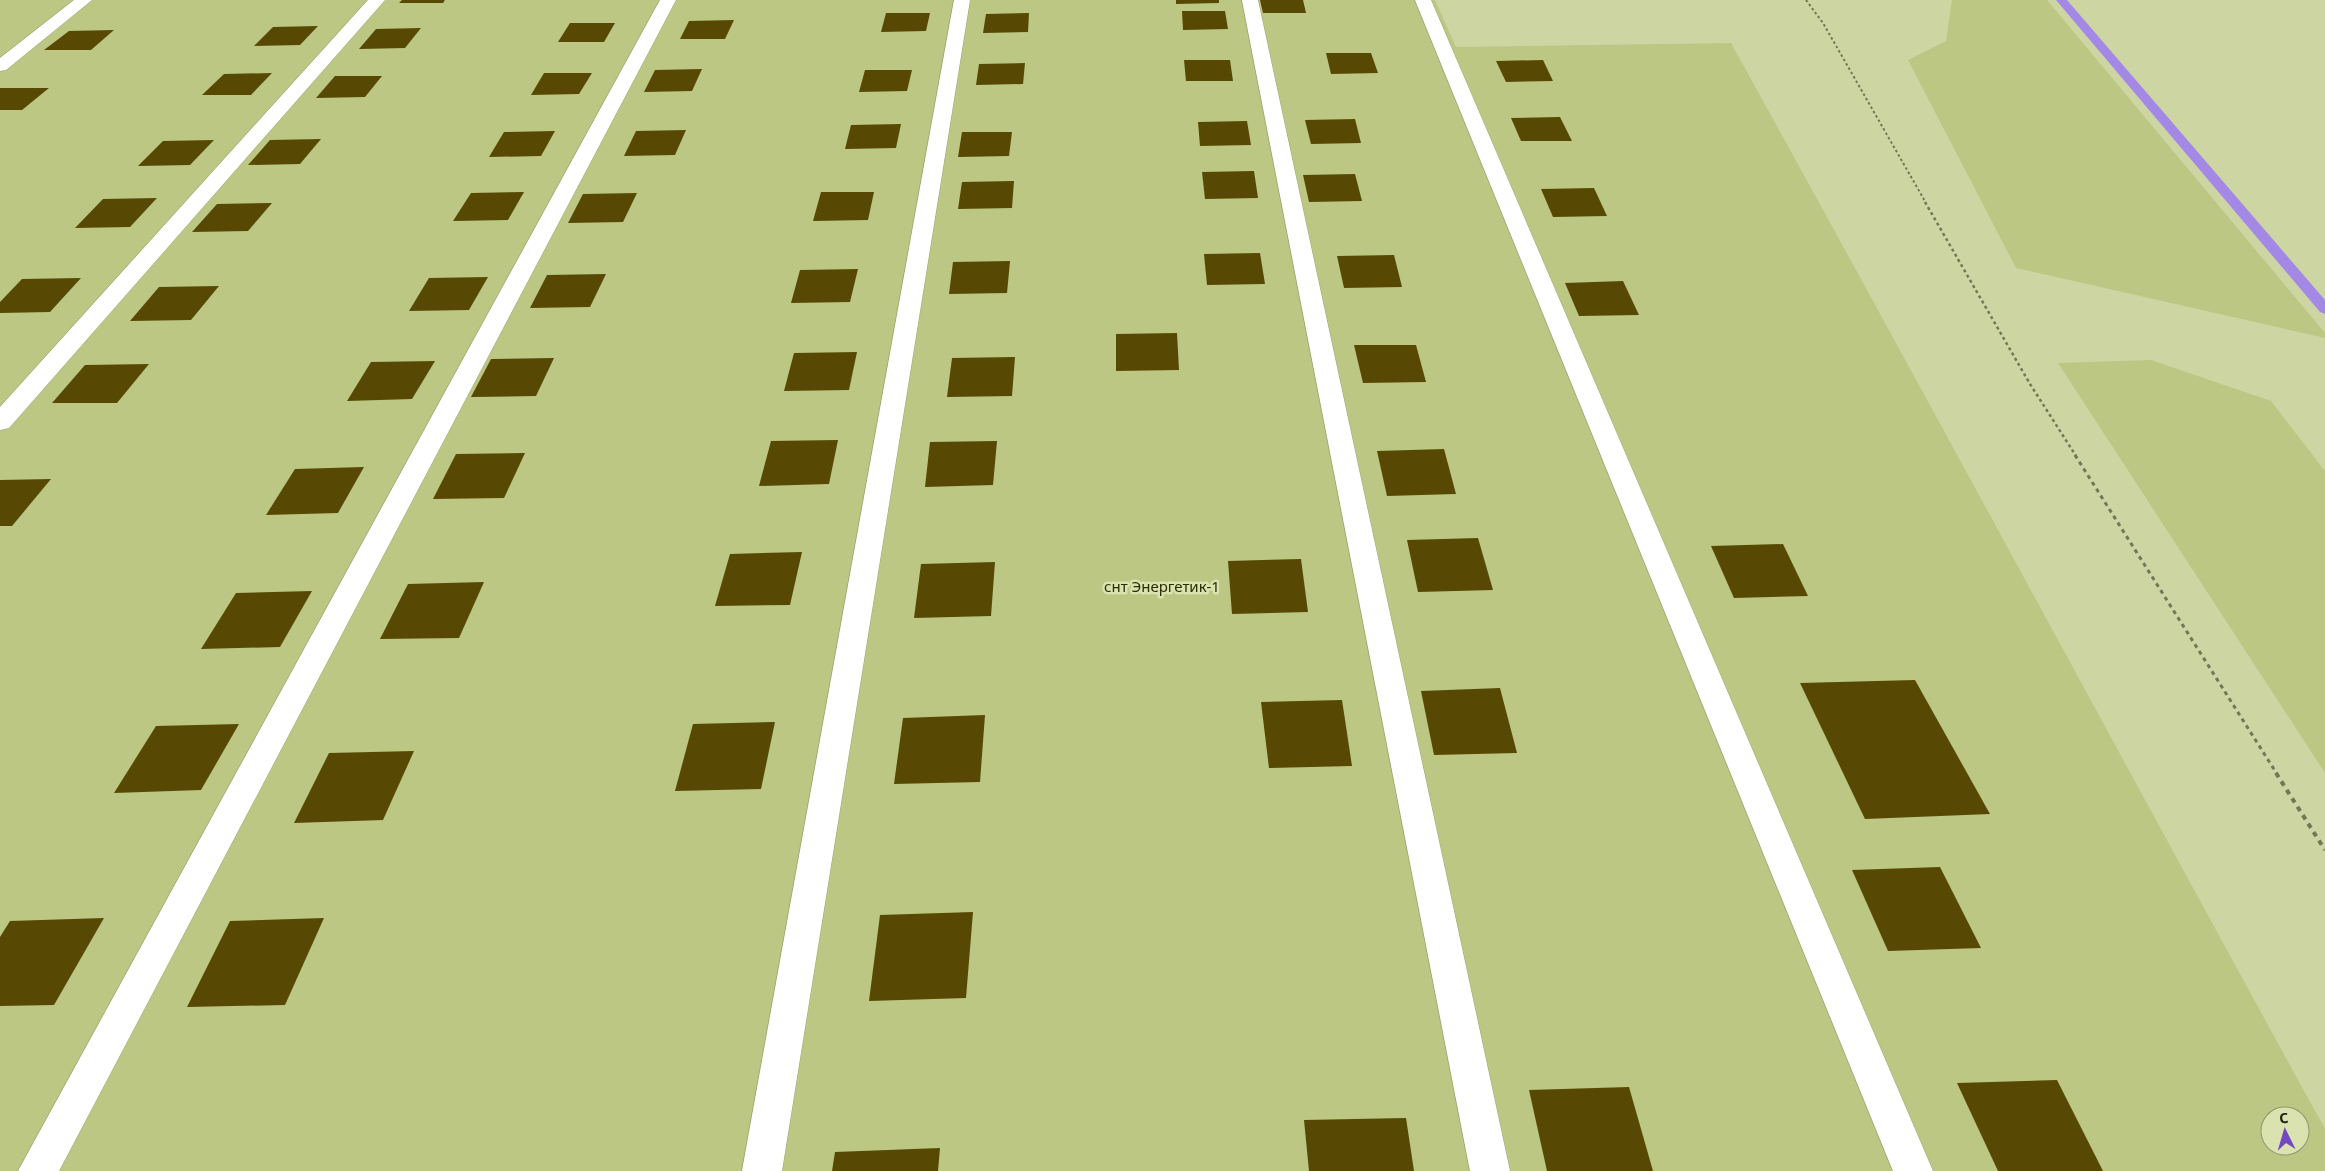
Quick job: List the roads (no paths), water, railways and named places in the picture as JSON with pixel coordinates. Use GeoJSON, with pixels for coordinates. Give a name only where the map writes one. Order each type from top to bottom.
{"type":"FeatureCollection","features":[{"type":"Feature","properties":{"kind":"lane"},"geometry":{"type":"LineString","coordinates":[[0,66],[84,0]]}},
{"type":"Feature","properties":{"kind":"lane"},"geometry":{"type":"LineString","coordinates":[[0,422],[377,0]]}},
{"type":"Feature","properties":{"kind":"lane"},"geometry":{"type":"LineString","coordinates":[[38,1171],[668,0]]}},
{"type":"Feature","properties":{"kind":"lane"},"geometry":{"type":"LineString","coordinates":[[762,1171],[962,0]]}},
{"type":"Feature","properties":{"kind":"lane"},"geometry":{"type":"LineString","coordinates":[[1250,0],[1490,1171]]}},
{"type":"Feature","properties":{"kind":"lane"},"geometry":{"type":"LineString","coordinates":[[1423,0],[1913,1171]]}},
{"type":"Feature","properties":{"kind":"waterway"},"geometry":{"type":"LineString","coordinates":[[2061,0],[2325,309]]}},
{"type":"Feature","properties":{"kind":"park label","name":"снт Энергетик-1"},"geometry":{"type":"Point","coordinates":[1162,586]}}]}
